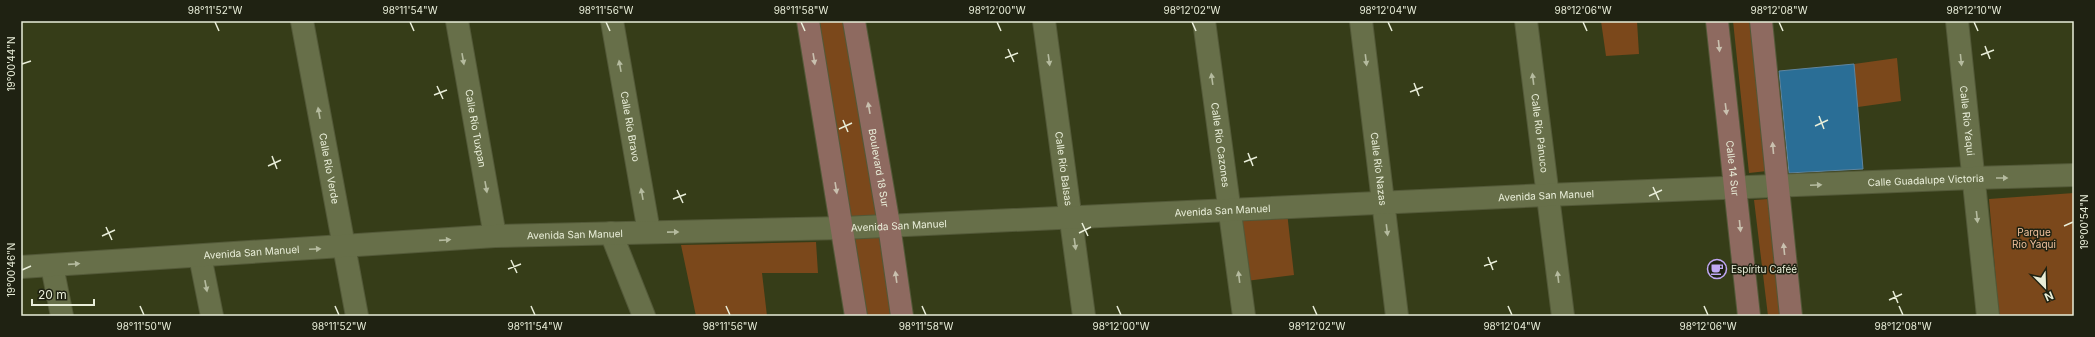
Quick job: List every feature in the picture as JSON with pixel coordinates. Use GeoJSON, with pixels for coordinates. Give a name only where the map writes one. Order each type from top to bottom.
{"type":"FeatureCollection","features":[{"type":"Feature","properties":{"kind":"main road"},"geometry":{"type":"LineString","coordinates":[[808,21],[856,316]]}},
{"type":"Feature","properties":{"kind":"main road","name":"Boulevard 18 Sur"},"geometry":{"type":"LineString","coordinates":[[854,21],[889,225],[902,316]]}},
{"type":"Feature","properties":{"kind":"main road","name":"Calle 14 Sur"},"geometry":{"type":"LineString","coordinates":[[1717,21],[1749,316]]}},
{"type":"Feature","properties":{"kind":"main road"},"geometry":{"type":"LineString","coordinates":[[1761,21],[1791,316]]}},
{"type":"Feature","properties":{"kind":"street","name":"Calle Río Verde"},"geometry":{"type":"LineString","coordinates":[[302,21],[357,316]]}},
{"type":"Feature","properties":{"kind":"street","name":"Calle Río Tuxpan"},"geometry":{"type":"LineString","coordinates":[[457,21],[495,236]]}},
{"type":"Feature","properties":{"kind":"street","name":"Calle Río Bravo"},"geometry":{"type":"LineString","coordinates":[[612,21],[648,232]]}},
{"type":"Feature","properties":{"kind":"street","name":"Calle Río Balsas"},"geometry":{"type":"LineString","coordinates":[[1044,21],[1084,316]]}},
{"type":"Feature","properties":{"kind":"street","name":"Calle Río Cazones"},"geometry":{"type":"LineString","coordinates":[[1204,21],[1244,316]]}},
{"type":"Feature","properties":{"kind":"street","name":"Calle Río Nazas"},"geometry":{"type":"LineString","coordinates":[[1361,21],[1398,316]]}},
{"type":"Feature","properties":{"kind":"street","name":"Calle Río Pánuco"},"geometry":{"type":"LineString","coordinates":[[1526,21],[1563,316]]}},
{"type":"Feature","properties":{"kind":"street","name":"Calle Río Yaqui"},"geometry":{"type":"LineString","coordinates":[[1957,21],[1988,316]]}},
{"type":"Feature","properties":{"kind":"street","name":"Calle Guadalupe Victoria"},"geometry":{"type":"LineString","coordinates":[[1777,187],[2074,175]]}},
{"type":"Feature","properties":{"kind":"street","name":"Avenida San Manuel"},"geometry":{"type":"LineString","coordinates":[[21,267],[344,248],[495,236],[842,228],[1071,216],[1547,195],[1777,187]]}},
{"type":"Feature","properties":{"kind":"street"},"geometry":{"type":"LineString","coordinates":[[611,233],[644,316]]}},
{"type":"Feature","properties":{"kind":"street"},"geometry":{"type":"LineString","coordinates":[[200,256],[212,316]]}},
{"type":"Feature","properties":{"kind":"street"},"geometry":{"type":"LineString","coordinates":[[52,266],[62,316]]}},
{"type":"Feature","properties":{"kind":"green space"},"geometry":{"type":"Polygon","coordinates":[[[808,21],[854,21],[902,316],[856,316],[808,21]]]}},
{"type":"Feature","properties":{"kind":"green space"},"geometry":{"type":"Polygon","coordinates":[[[1601,21],[1637,21],[1639,54],[1606,56],[1601,21]]]}},
{"type":"Feature","properties":{"kind":"green space"},"geometry":{"type":"Polygon","coordinates":[[[1733,21],[1752,21],[1767,171],[1749,173],[1733,21]]]}},
{"type":"Feature","properties":{"kind":"green space"},"geometry":{"type":"Polygon","coordinates":[[[1897,58],[1901,101],[1858,107],[1854,64],[1897,58]]]}},
{"type":"Feature","properties":{"kind":"green space","name":"Parque Rio Yaqui"},"geometry":{"type":"Polygon","coordinates":[[[2074,193],[2074,316],[1999,316],[1989,199],[2074,193]]]}},
{"type":"Feature","properties":{"kind":"green space"},"geometry":{"type":"Polygon","coordinates":[[[1768,199],[1781,316],[1768,316],[1754,200],[1768,199]]]}},
{"type":"Feature","properties":{"kind":"green space"},"geometry":{"type":"Polygon","coordinates":[[[1287,212],[1294,275],[1238,282],[1231,219],[1287,212]]]}},
{"type":"Feature","properties":{"kind":"green space"},"geometry":{"type":"Polygon","coordinates":[[[816,242],[818,273],[762,273],[767,316],[696,316],[681,245],[816,242]]]}},
{"type":"Feature","properties":{"kind":"building"},"geometry":{"type":"Polygon","coordinates":[[[1854,64],[1863,169],[1789,173],[1779,71],[1854,64]]]}},
{"type":"Feature","properties":{"kind":"place","name":"Espíritu Caféé"},"geometry":{"type":"Point","coordinates":[1717,269]}}]}
